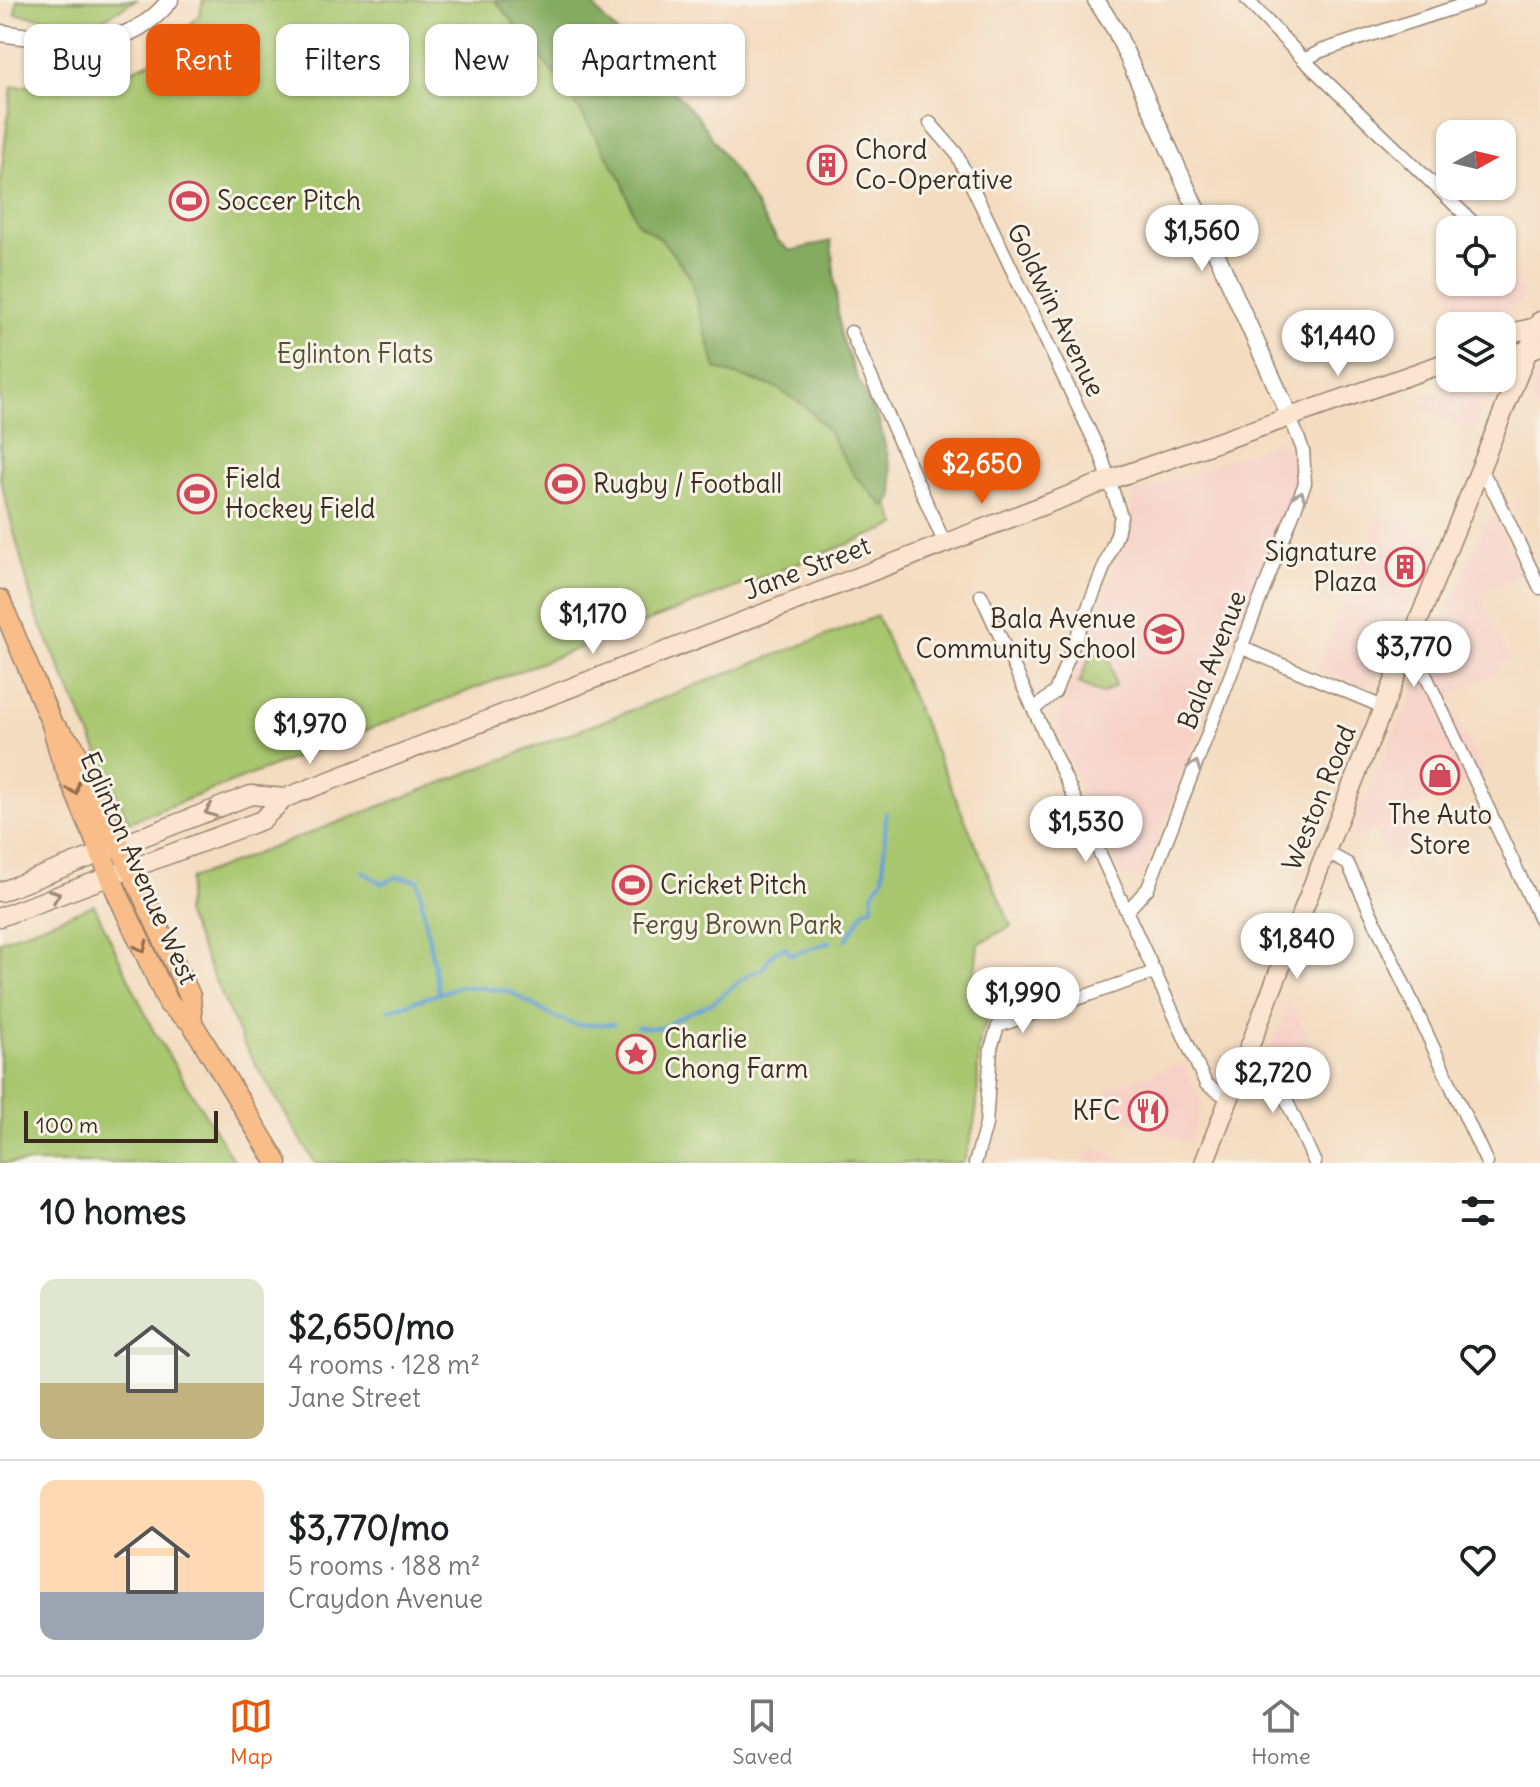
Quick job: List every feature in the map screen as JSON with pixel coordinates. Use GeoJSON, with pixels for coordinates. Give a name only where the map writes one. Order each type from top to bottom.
{"type":"FeatureCollection","features":[{"type":"Feature","properties":{"kind":"main road"},"geometry":{"type":"LineString","coordinates":[[1516,331],[1539,324]]}},
{"type":"Feature","properties":{"kind":"main road","name":"Weston Road"},"geometry":{"type":"LineString","coordinates":[[1204,1163],[1383,707],[1534,348],[1539,324]]}},
{"type":"Feature","properties":{"kind":"main road","name":"Jane Street"},"geometry":{"type":"LineString","coordinates":[[0,917],[262,820],[285,798],[944,542],[1109,480],[1436,366]]}},
{"type":"Feature","properties":{"kind":"main road","name":"Eglinton Avenue West"},"geometry":{"type":"LineString","coordinates":[[0,600],[52,724],[61,757],[111,848],[131,868],[190,996],[192,1023]]}},
{"type":"Feature","properties":{"kind":"main road","name":"Jane Street"},"geometry":{"type":"LineString","coordinates":[[0,892],[251,795],[285,798]]}},
{"type":"Feature","properties":{"kind":"main road","name":"Eglinton Avenue West"},"geometry":{"type":"LineString","coordinates":[[111,848],[111,875],[169,1004],[192,1023],[277,1163]]}},
{"type":"Feature","properties":{"kind":"street"},"geometry":{"type":"LineString","coordinates":[[0,33],[64,41],[104,41],[127,35],[159,13],[170,0]]}},
{"type":"Feature","properties":{"kind":"street"},"geometry":{"type":"LineString","coordinates":[[1096,0],[1116,31],[1290,417]]}},
{"type":"Feature","properties":{"kind":"street"},"geometry":{"type":"LineString","coordinates":[[1247,0],[1304,60],[1466,216]]}},
{"type":"Feature","properties":{"kind":"street"},"geometry":{"type":"LineString","coordinates":[[1304,60],[1321,51],[1478,0]]}},
{"type":"Feature","properties":{"kind":"street","name":"Goldwin Avenue"},"geometry":{"type":"LineString","coordinates":[[930,123],[956,153],[1101,455],[1120,510],[1121,522],[1055,692],[1034,709]]}},
{"type":"Feature","properties":{"kind":"street"},"geometry":{"type":"LineString","coordinates":[[851,332],[944,542]]}},
{"type":"Feature","properties":{"kind":"street","name":"Bala Avenue"},"geometry":{"type":"LineString","coordinates":[[1127,911],[1148,888],[1305,483],[1303,450],[1290,417]]}},
{"type":"Feature","properties":{"kind":"street"},"geometry":{"type":"LineString","coordinates":[[1481,470],[1540,588]]}},
{"type":"Feature","properties":{"kind":"street"},"geometry":{"type":"LineString","coordinates":[[981,595],[1206,1084],[1228,1098]]}},
{"type":"Feature","properties":{"kind":"street"},"geometry":{"type":"LineString","coordinates":[[1240,647],[1383,707]]}},
{"type":"Feature","properties":{"kind":"street"},"geometry":{"type":"LineString","coordinates":[[1405,654],[1426,676],[1540,919]]}},
{"type":"Feature","properties":{"kind":"street"},"geometry":{"type":"LineString","coordinates":[[1326,852],[1348,864],[1487,1163]]}},
{"type":"Feature","properties":{"kind":"street"},"geometry":{"type":"LineString","coordinates":[[975,1163],[986,1125],[991,1048],[998,1026],[1155,972]]}},
{"type":"Feature","properties":{"kind":"street"},"geometry":{"type":"LineString","coordinates":[[1246,1052],[1263,1060],[1274,1073],[1315,1163]]}},
{"type":"Feature","properties":{"kind":"shaded area"},"geometry":{"type":"Polygon","coordinates":[[[1516,284],[1521,289],[1521,301],[1510,312],[1459,312],[1452,296],[1516,296],[1516,284]]]}},
{"type":"Feature","properties":{"kind":"shaded area"},"geometry":{"type":"Polygon","coordinates":[[[1540,362],[1540,415],[1531,397],[1540,362]]]}},
{"type":"Feature","properties":{"kind":"shaded area"},"geometry":{"type":"Polygon","coordinates":[[[1441,392],[1490,392],[1474,432],[1420,410],[1426,397],[1441,392]]]}},
{"type":"Feature","properties":{"kind":"shaded area","name":"Bala Avenue Community School"},"geometry":{"type":"Polygon","coordinates":[[[1281,441],[1290,451],[1295,472],[1293,489],[1146,869],[1134,878],[1125,879],[1056,734],[1056,724],[1131,530],[1132,500],[1137,492],[1281,441]]]}},
{"type":"Feature","properties":{"kind":"shaded area"},"geometry":{"type":"Polygon","coordinates":[[[1380,514],[1435,535],[1374,683],[1363,686],[1317,668],[1380,514]]]}},
{"type":"Feature","properties":{"kind":"shaded area"},"geometry":{"type":"Polygon","coordinates":[[[1495,517],[1522,576],[1479,595],[1509,659],[1497,665],[1500,671],[1446,697],[1484,774],[1404,813],[1420,847],[1391,861],[1375,830],[1348,842],[1485,524],[1495,517]]]}},
{"type":"Feature","properties":{"kind":"shaded area"},"geometry":{"type":"Polygon","coordinates":[[[1289,999],[1324,1070],[1292,1086],[1273,1043],[1289,999]]]}},
{"type":"Feature","properties":{"kind":"shaded area"},"geometry":{"type":"Polygon","coordinates":[[[1183,1062],[1202,1103],[1190,1144],[1100,1109],[1109,1088],[1183,1062]]]}},
{"type":"Feature","properties":{"kind":"shaded area"},"geometry":{"type":"Polygon","coordinates":[[[1091,1147],[1130,1163],[1085,1163],[1091,1147]]]}},
{"type":"Feature","properties":{"kind":"green space"},"geometry":{"type":"Polygon","coordinates":[[[17,0],[136,0],[94,24],[15,14],[17,0]]]}},
{"type":"Feature","properties":{"kind":"green space","name":"Eglinton Flats"},"geometry":{"type":"Polygon","coordinates":[[[203,0],[586,0],[605,24],[553,24],[553,96],[663,96],[774,234],[897,525],[129,822],[35,612],[0,478],[0,183],[12,87],[24,86],[24,96],[130,96],[130,71],[146,64],[146,96],[260,96],[260,24],[191,24],[200,14],[203,0]]]}},
{"type":"Feature","properties":{"kind":"green space"},"geometry":{"type":"Polygon","coordinates":[[[495,0],[590,0],[609,24],[553,24],[553,73],[537,53],[537,24],[514,24],[495,0]]]}},
{"type":"Feature","properties":{"kind":"green space"},"geometry":{"type":"Polygon","coordinates":[[[571,96],[678,96],[698,117],[776,239],[790,251],[831,241],[840,334],[857,378],[879,421],[891,470],[894,497],[885,507],[854,475],[828,431],[806,407],[775,387],[716,369],[689,275],[661,239],[637,223],[621,179],[571,96]]]}},
{"type":"Feature","properties":{"kind":"green space","name":"Fergy Brown Park"},"geometry":{"type":"Polygon","coordinates":[[[877,616],[1011,926],[978,944],[974,980],[988,1020],[980,1038],[975,1117],[963,1163],[315,1163],[243,1043],[185,913],[190,879],[877,616]]]}},
{"type":"Feature","properties":{"kind":"green space"},"geometry":{"type":"Polygon","coordinates":[[[1092,652],[1109,655],[1115,686],[1102,694],[1079,683],[1092,652]]]}},
{"type":"Feature","properties":{"kind":"green space"},"geometry":{"type":"Polygon","coordinates":[[[94,905],[153,1030],[235,1163],[0,1163],[0,941],[94,905]]]}},
{"type":"Feature","properties":{"kind":"waterway"},"geometry":{"type":"LineString","coordinates":[[846,940],[865,910],[872,907],[873,893],[883,878],[886,813]]}},
{"type":"Feature","properties":{"kind":"waterway"},"geometry":{"type":"LineString","coordinates":[[362,871],[382,884],[397,877],[418,880],[439,994]]}},
{"type":"Feature","properties":{"kind":"waterway"},"geometry":{"type":"LineString","coordinates":[[637,1027],[663,1028],[714,1002],[749,974],[762,969],[775,951],[785,947],[791,955],[830,942]]}},
{"type":"Feature","properties":{"kind":"waterway"},"geometry":{"type":"LineString","coordinates":[[389,1010],[461,986],[509,991],[550,1015],[575,1025],[613,1024]]}},
{"type":"Feature","properties":{"kind":"place","name":"Chord Co-Operative"},"geometry":{"type":"Point","coordinates":[827,165]}},
{"type":"Feature","properties":{"kind":"place","name":"Soccer Pitch"},"geometry":{"type":"Point","coordinates":[189,201]}},
{"type":"Feature","properties":{"kind":"place","name":"Rugby / Football"},"geometry":{"type":"Point","coordinates":[565,484]}},
{"type":"Feature","properties":{"kind":"place","name":"Field Hockey Field"},"geometry":{"type":"Point","coordinates":[197,494]}},
{"type":"Feature","properties":{"kind":"place","name":"Signature Plaza"},"geometry":{"type":"Point","coordinates":[1405,567]}},
{"type":"Feature","properties":{"kind":"place","name":"Bala Avenue Community School"},"geometry":{"type":"Point","coordinates":[1164,634]}},
{"type":"Feature","properties":{"kind":"place","name":"The Auto Store"},"geometry":{"type":"Point","coordinates":[1440,775]}},
{"type":"Feature","properties":{"kind":"place","name":"Cricket Pitch"},"geometry":{"type":"Point","coordinates":[632,885]}},
{"type":"Feature","properties":{"kind":"place","name":"Charlie Chong Farm"},"geometry":{"type":"Point","coordinates":[636,1054]}},
{"type":"Feature","properties":{"kind":"place","name":"KFC"},"geometry":{"type":"Point","coordinates":[1148,1111]}}]}
